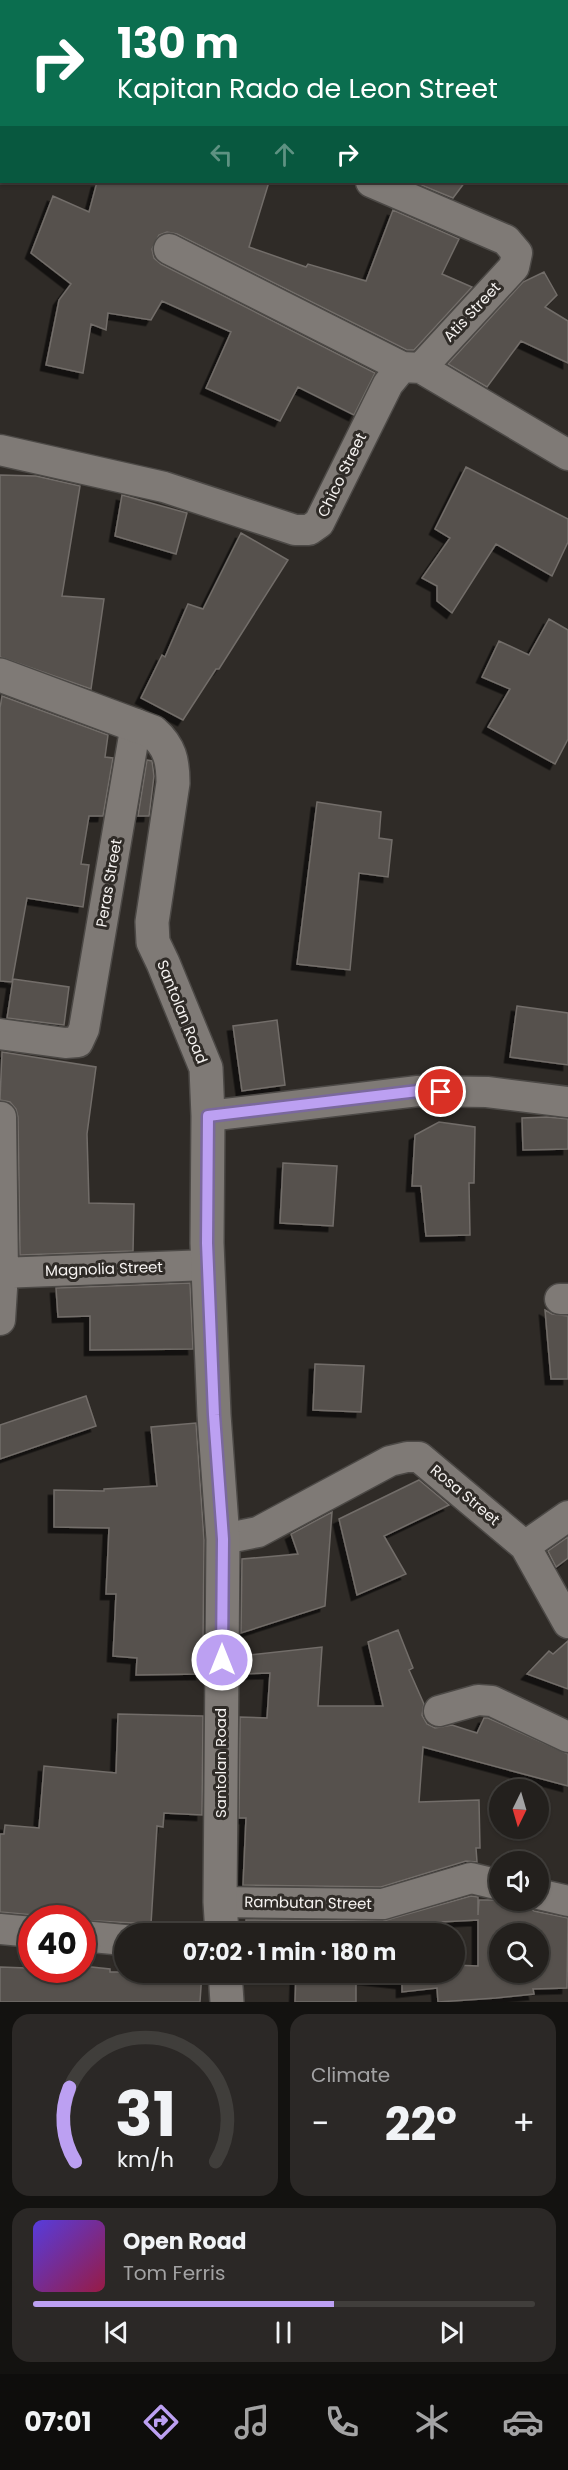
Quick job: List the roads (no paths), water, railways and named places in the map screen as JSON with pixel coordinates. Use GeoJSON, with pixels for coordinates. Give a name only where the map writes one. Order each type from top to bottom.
{"type":"FeatureCollection","features":[{"type":"Feature","properties":{"kind":"street","name":"Atis Street"},"geometry":{"type":"LineString","coordinates":[[373,183],[506,240],[518,253],[514,267],[411,368]]}},
{"type":"Feature","properties":{"kind":"street"},"geometry":{"type":"LineString","coordinates":[[169,249],[565,444]]}},
{"type":"Feature","properties":{"kind":"street","name":"Chico Street"},"geometry":{"type":"LineString","coordinates":[[0,450],[164,487],[295,530],[309,530],[319,524],[388,384],[411,368]]}},
{"type":"Feature","properties":{"kind":"street","name":"Santolan Road"},"geometry":{"type":"LineString","coordinates":[[0,675],[153,732],[165,743],[173,762],[173,783],[152,922],[153,942],[164,963],[206,1068],[208,1265],[214,1415],[223,1539],[221,1918]]}},
{"type":"Feature","properties":{"kind":"street","name":"Peras Street"},"geometry":{"type":"LineString","coordinates":[[0,1034],[65,1044],[78,1042],[84,1029],[136,724]]}},
{"type":"Feature","properties":{"kind":"street"},"geometry":{"type":"LineString","coordinates":[[208,1116],[418,1091],[487,1092],[568,1102]]}},
{"type":"Feature","properties":{"kind":"street"},"geometry":{"type":"LineString","coordinates":[[0,1320],[1,1117]]}},
{"type":"Feature","properties":{"kind":"street","name":"Magnolia Street"},"geometry":{"type":"LineString","coordinates":[[2,1273],[208,1265]]}},
{"type":"Feature","properties":{"kind":"street","name":"Rosa Street"},"geometry":{"type":"LineString","coordinates":[[223,1539],[258,1532],[390,1461],[406,1456],[419,1457],[525,1546],[568,1623]]}},
{"type":"Feature","properties":{"kind":"street"},"geometry":{"type":"LineString","coordinates":[[525,1546],[568,1516]]}},
{"type":"Feature","properties":{"kind":"street"},"geometry":{"type":"LineString","coordinates":[[439,1711],[478,1700],[492,1701],[568,1737]]}},
{"type":"Feature","properties":{"kind":"street","name":"Rambutan Street"},"geometry":{"type":"LineString","coordinates":[[221,1918],[383,1904],[471,1878],[489,1882]]}},
{"type":"Feature","properties":{"kind":"street"},"geometry":{"type":"LineString","coordinates":[[549,1897],[568,1901]]}},
{"type":"Feature","properties":{"kind":"street"},"geometry":{"type":"LineString","coordinates":[[0,1929],[18,1931]]}},
{"type":"Feature","properties":{"kind":"street"},"geometry":{"type":"LineString","coordinates":[[96,1937],[114,1939]]}},
{"type":"Feature","properties":{"kind":"street"},"geometry":{"type":"LineString","coordinates":[[226,1983],[227,2002]]}}]}
